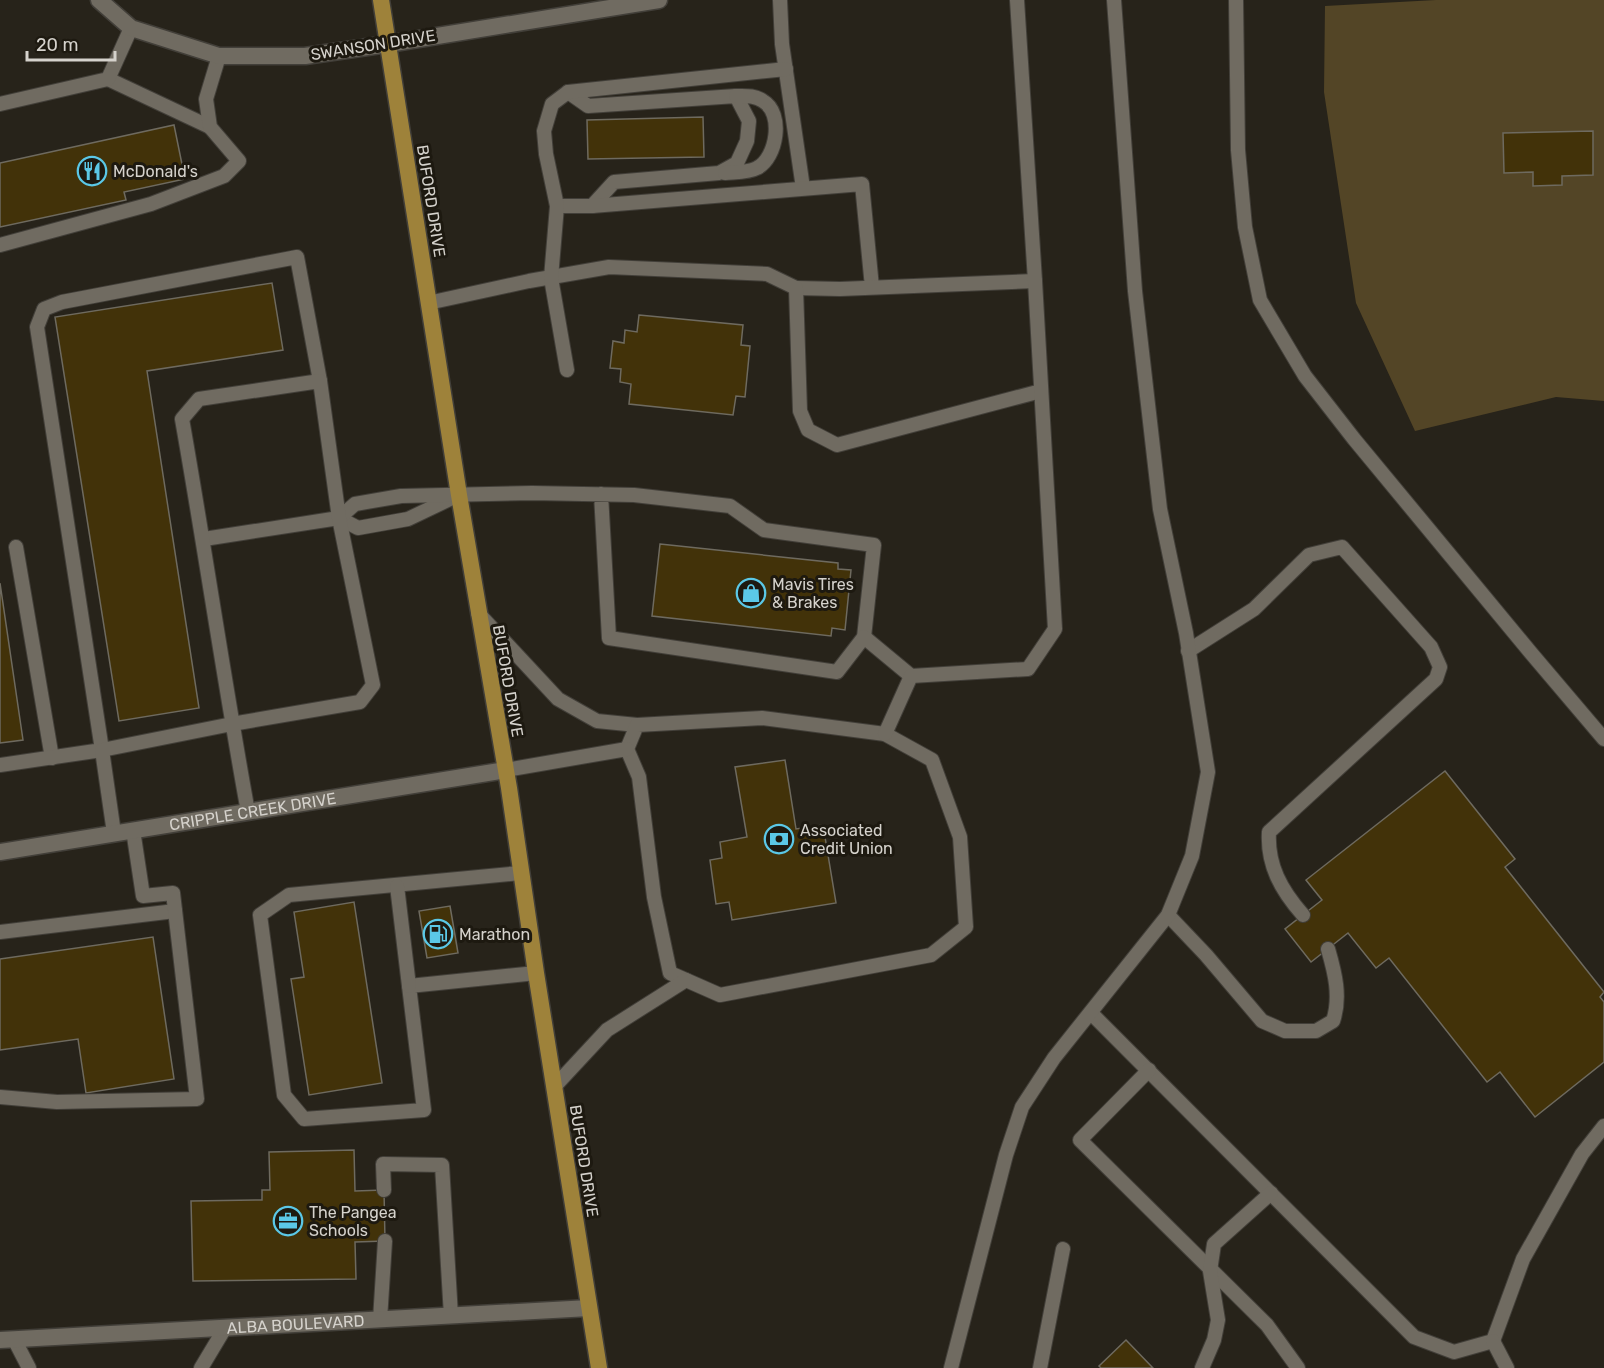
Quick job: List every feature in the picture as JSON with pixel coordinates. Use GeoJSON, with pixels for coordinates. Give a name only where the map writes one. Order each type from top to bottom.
{"type":"FeatureCollection","features":[{"type":"Feature","properties":{"kind":"highway","name":"BUFORD DRIVE"},"geometry":{"type":"LineString","coordinates":[[381,0],[478,613],[506,770],[520,873],[598,1368]]}},
{"type":"Feature","properties":{"kind":"street","name":"SWANSON DRIVE"},"geometry":{"type":"LineString","coordinates":[[99,0],[131,28],[219,56],[305,56],[388,44],[629,2],[659,0]]}},
{"type":"Feature","properties":{"kind":"street","name":"CRIPPLE CREEK DRIVE"},"geometry":{"type":"LineString","coordinates":[[0,852],[506,770]]}},
{"type":"Feature","properties":{"kind":"street","name":"ALBA BOULEVARD"},"geometry":{"type":"LineString","coordinates":[[7,1340],[589,1308]]}},
{"type":"Feature","properties":{"kind":"lane"},"geometry":{"type":"LineString","coordinates":[[780,0],[782,44],[803,188]]}},
{"type":"Feature","properties":{"kind":"lane"},"geometry":{"type":"LineString","coordinates":[[864,637],[911,676],[1028,669],[1054,629],[1017,0]]}},
{"type":"Feature","properties":{"kind":"lane"},"geometry":{"type":"LineString","coordinates":[[951,1368],[1006,1155],[1022,1107],[1054,1058],[1168,915],[1192,856],[1208,772],[1188,651],[1158,498],[1135,291],[1114,0]]}},
{"type":"Feature","properties":{"kind":"lane"},"geometry":{"type":"LineString","coordinates":[[1236,0],[1238,150],[1245,227],[1260,300],[1305,376],[1354,439],[1604,738]]}},
{"type":"Feature","properties":{"kind":"lane"},"geometry":{"type":"LineString","coordinates":[[108,80],[131,28]]}},
{"type":"Feature","properties":{"kind":"lane"},"geometry":{"type":"LineString","coordinates":[[210,127],[206,99],[219,56]]}},
{"type":"Feature","properties":{"kind":"lane"},"geometry":{"type":"LineString","coordinates":[[567,370],[551,278],[557,206],[546,154],[544,131],[552,104],[568,92],[786,69]]}},
{"type":"Feature","properties":{"kind":"lane"},"geometry":{"type":"LineString","coordinates":[[0,104],[108,80],[210,127],[239,161],[224,176],[151,204],[0,245]]}},
{"type":"Feature","properties":{"kind":"lane"},"geometry":{"type":"LineString","coordinates":[[568,92],[588,106],[736,96],[753,97],[765,101],[774,116],[776,138],[769,159],[755,169],[614,182],[592,206]]}},
{"type":"Feature","properties":{"kind":"lane"},"geometry":{"type":"LineString","coordinates":[[720,173],[737,163],[747,141],[748,121],[736,96]]}},
{"type":"Feature","properties":{"kind":"lane"},"geometry":{"type":"LineString","coordinates":[[557,206],[592,206],[862,184],[872,287]]}},
{"type":"Feature","properties":{"kind":"lane"},"geometry":{"type":"LineString","coordinates":[[0,765],[102,750],[360,702],[374,685],[339,518],[320,381],[297,257],[62,302],[44,309],[37,327],[102,750],[114,833]]}},
{"type":"Feature","properties":{"kind":"lane"},"geometry":{"type":"LineString","coordinates":[[428,303],[609,267],[766,274],[796,288],[1035,281]]}},
{"type":"Feature","properties":{"kind":"lane"},"geometry":{"type":"LineString","coordinates":[[796,288],[800,411],[808,430],[837,445],[1041,391]]}},
{"type":"Feature","properties":{"kind":"lane"},"geometry":{"type":"LineString","coordinates":[[248,812],[204,539],[182,419],[198,399],[320,381]]}},
{"type":"Feature","properties":{"kind":"lane"},"geometry":{"type":"LineString","coordinates":[[204,539],[339,518],[355,504],[401,496],[532,493],[602,494],[634,495],[730,507],[764,530],[874,545],[864,637],[837,672],[609,638],[602,494]]}},
{"type":"Feature","properties":{"kind":"lane"},"geometry":{"type":"LineString","coordinates":[[339,518],[358,528],[408,519],[459,495]]}},
{"type":"Feature","properties":{"kind":"lane"},"geometry":{"type":"LineString","coordinates":[[16,547],[52,758]]}},
{"type":"Feature","properties":{"kind":"lane"},"geometry":{"type":"LineString","coordinates":[[1188,651],[1254,609],[1309,555],[1342,547],[1431,647],[1440,667],[1436,679],[1269,831],[1272,867],[1285,895],[1303,915]]}},
{"type":"Feature","properties":{"kind":"lane"},"geometry":{"type":"LineString","coordinates":[[478,613],[558,699],[597,721],[636,725],[762,718],[885,734],[932,760],[960,837],[966,927],[931,955],[720,995],[670,973],[654,897],[639,777],[627,749],[636,725]]}},
{"type":"Feature","properties":{"kind":"lane"},"geometry":{"type":"LineString","coordinates":[[885,734],[911,676]]}},
{"type":"Feature","properties":{"kind":"lane"},"geometry":{"type":"LineString","coordinates":[[506,770],[627,749]]}},
{"type":"Feature","properties":{"kind":"lane"},"geometry":{"type":"LineString","coordinates":[[0,1097],[57,1102],[197,1099],[173,893],[143,896],[133,831]]}},
{"type":"Feature","properties":{"kind":"lane"},"geometry":{"type":"LineString","coordinates":[[397,886],[424,1110],[304,1119],[284,1095],[260,915],[289,895],[520,873]]}},
{"type":"Feature","properties":{"kind":"lane"},"geometry":{"type":"LineString","coordinates":[[0,932],[175,911]]}},
{"type":"Feature","properties":{"kind":"lane"},"geometry":{"type":"LineString","coordinates":[[1168,915],[1206,955],[1262,1021],[1285,1031],[1316,1031],[1333,1022],[1337,1008],[1335,974],[1328,949]]}},
{"type":"Feature","properties":{"kind":"lane"},"geometry":{"type":"LineString","coordinates":[[409,986],[536,973]]}},
{"type":"Feature","properties":{"kind":"lane"},"geometry":{"type":"LineString","coordinates":[[554,1087],[607,1030],[686,980]]}},
{"type":"Feature","properties":{"kind":"lane"},"geometry":{"type":"LineString","coordinates":[[1090,1013],[1414,1337],[1454,1352],[1493,1341]]}},
{"type":"Feature","properties":{"kind":"lane"},"geometry":{"type":"LineString","coordinates":[[1149,1070],[1080,1140],[1267,1325],[1298,1368]]}},
{"type":"Feature","properties":{"kind":"lane"},"geometry":{"type":"LineString","coordinates":[[1507,1368],[1493,1341],[1522,1259],[1582,1154],[1604,1126]]}},
{"type":"Feature","properties":{"kind":"lane"},"geometry":{"type":"LineString","coordinates":[[384,1190],[383,1164],[442,1165],[451,1316]]}},
{"type":"Feature","properties":{"kind":"lane"},"geometry":{"type":"LineString","coordinates":[[1202,1368],[1215,1340],[1218,1320],[1210,1271],[1214,1244],[1271,1193]]}},
{"type":"Feature","properties":{"kind":"lane"},"geometry":{"type":"LineString","coordinates":[[380,1320],[385,1241]]}},
{"type":"Feature","properties":{"kind":"lane"},"geometry":{"type":"LineString","coordinates":[[1040,1368],[1063,1249]]}},
{"type":"Feature","properties":{"kind":"lane"},"geometry":{"type":"LineString","coordinates":[[201,1368],[225,1328]]}},
{"type":"Feature","properties":{"kind":"lane"},"geometry":{"type":"LineString","coordinates":[[7,1340],[30,1368]]}},
{"type":"Feature","properties":{"kind":"shaded area"},"geometry":{"type":"Polygon","coordinates":[[[1436,0],[1604,0],[1604,401],[1556,397],[1415,431],[1356,303],[1324,92],[1325,6],[1436,0]]]}},
{"type":"Feature","properties":{"kind":"building"},"geometry":{"type":"Polygon","coordinates":[[[703,117],[704,157],[588,159],[587,120],[703,117]]]}},
{"type":"Feature","properties":{"kind":"building","name":"McDonald's"},"geometry":{"type":"Polygon","coordinates":[[[174,125],[185,179],[124,192],[126,200],[0,227],[0,163],[174,125]]]}},
{"type":"Feature","properties":{"kind":"building"},"geometry":{"type":"Polygon","coordinates":[[[1593,131],[1593,175],[1562,176],[1562,185],[1533,186],[1533,172],[1504,173],[1503,133],[1593,131]]]}},
{"type":"Feature","properties":{"kind":"building"},"geometry":{"type":"Polygon","coordinates":[[[272,283],[283,350],[147,371],[199,708],[119,721],[55,317],[272,283]]]}},
{"type":"Feature","properties":{"kind":"building"},"geometry":{"type":"Polygon","coordinates":[[[639,315],[743,325],[741,345],[750,346],[745,397],[736,396],[733,415],[629,404],[631,384],[620,382],[621,369],[610,368],[613,341],[624,343],[625,330],[637,332],[639,315]]]}},
{"type":"Feature","properties":{"kind":"building","name":"Mavis Tires & Brakes"},"geometry":{"type":"Polygon","coordinates":[[[660,544],[838,563],[838,569],[851,570],[845,630],[832,628],[831,636],[652,616],[660,544]]]}},
{"type":"Feature","properties":{"kind":"building"},"geometry":{"type":"Polygon","coordinates":[[[0,583],[23,740],[0,743],[0,583]]]}},
{"type":"Feature","properties":{"kind":"building","name":"Associated Credit Union"},"geometry":{"type":"Polygon","coordinates":[[[785,760],[796,829],[823,825],[836,903],[732,920],[729,902],[716,904],[710,860],[722,858],[720,842],[747,837],[735,767],[785,760]]]}},
{"type":"Feature","properties":{"kind":"building"},"geometry":{"type":"Polygon","coordinates":[[[1445,771],[1515,859],[1505,867],[1604,992],[1600,997],[1604,1002],[1604,1062],[1535,1117],[1500,1072],[1487,1082],[1389,958],[1376,968],[1348,933],[1311,962],[1285,929],[1322,900],[1306,880],[1445,771]]]}},
{"type":"Feature","properties":{"kind":"building"},"geometry":{"type":"Polygon","coordinates":[[[354,902],[382,1083],[309,1095],[291,979],[304,977],[294,912],[354,902]]]}},
{"type":"Feature","properties":{"kind":"building"},"geometry":{"type":"Polygon","coordinates":[[[450,906],[458,953],[427,958],[419,911],[450,906]]]}},
{"type":"Feature","properties":{"kind":"building"},"geometry":{"type":"Polygon","coordinates":[[[153,937],[174,1079],[86,1093],[78,1039],[0,1050],[0,959],[153,937]]]}},
{"type":"Feature","properties":{"kind":"building","name":"The Pangea Schools"},"geometry":{"type":"Polygon","coordinates":[[[354,1150],[355,1191],[384,1190],[385,1241],[355,1242],[356,1279],[193,1281],[191,1201],[262,1200],[262,1190],[270,1190],[269,1152],[354,1150]]]}},
{"type":"Feature","properties":{"kind":"building"},"geometry":{"type":"Polygon","coordinates":[[[1126,1340],[1153,1368],[1101,1368],[1099,1366],[1126,1340]]]}},
{"type":"Feature","properties":{"kind":"place","name":"McDonald's"},"geometry":{"type":"Point","coordinates":[92,171]}},
{"type":"Feature","properties":{"kind":"place","name":"Mavis Tires & Brakes"},"geometry":{"type":"Point","coordinates":[751,593]}},
{"type":"Feature","properties":{"kind":"place","name":"Associated Credit Union"},"geometry":{"type":"Point","coordinates":[779,839]}},
{"type":"Feature","properties":{"kind":"place","name":"Marathon"},"geometry":{"type":"Point","coordinates":[438,934]}},
{"type":"Feature","properties":{"kind":"place","name":"The Pangea Schools"},"geometry":{"type":"Point","coordinates":[288,1221]}}]}
